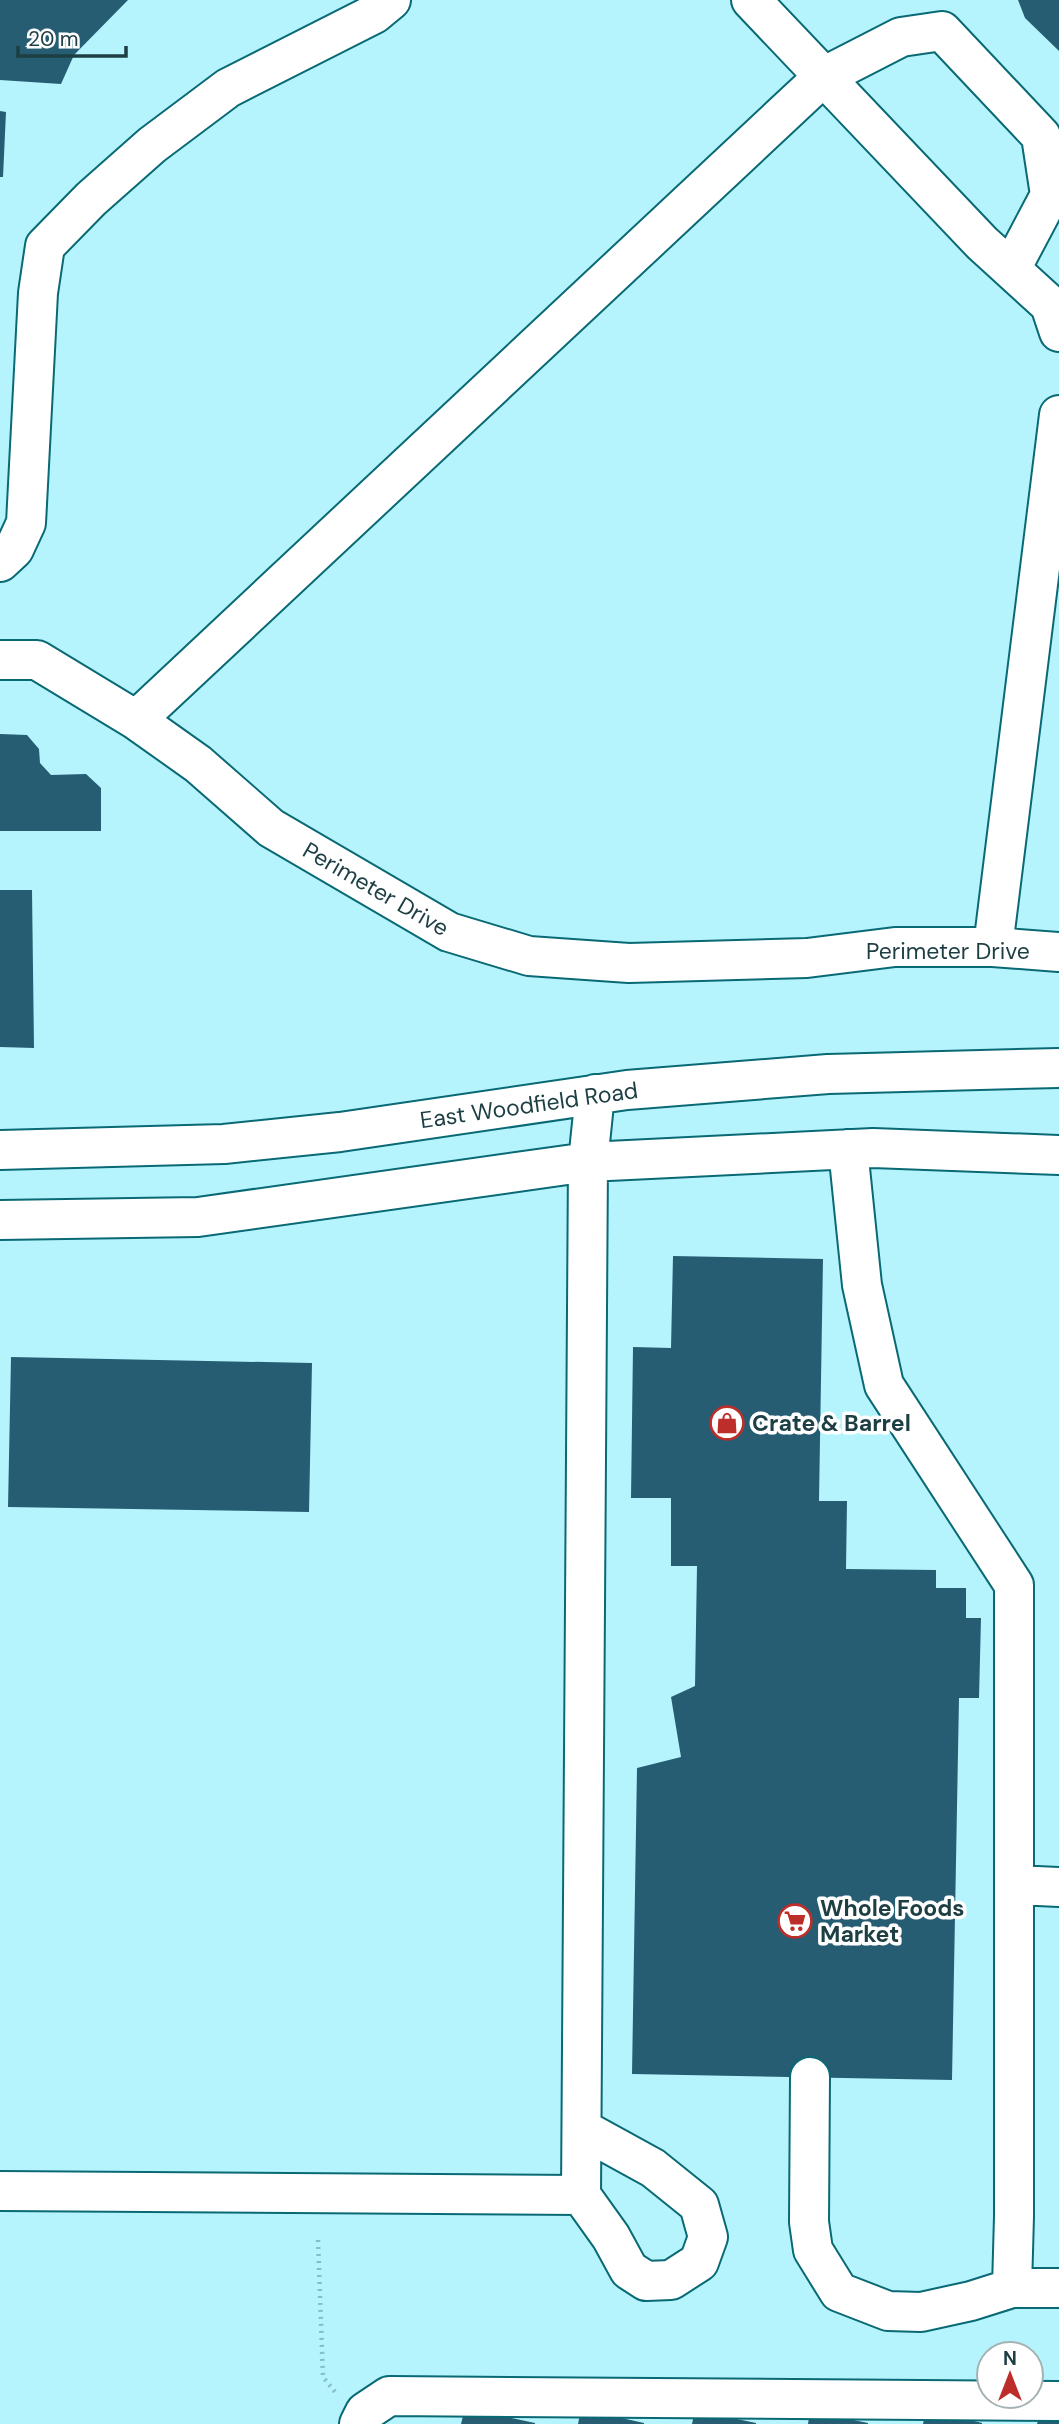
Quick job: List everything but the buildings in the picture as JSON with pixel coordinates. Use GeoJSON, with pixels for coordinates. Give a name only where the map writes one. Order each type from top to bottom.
{"type":"FeatureCollection","features":[{"type":"Feature","properties":{"kind":"street"},"geometry":{"type":"LineString","coordinates":[[0,562],[14,549],[26,523],[38,293],[45,246],[91,199],[152,145],[228,88],[374,14],[391,0]]}},
{"type":"Feature","properties":{"kind":"street"},"geometry":{"type":"LineString","coordinates":[[751,0],[1011,269],[1050,305],[1059,332]]}},
{"type":"Feature","properties":{"kind":"street"},"geometry":{"type":"LineString","coordinates":[[136,720],[823,77],[901,37],[942,31],[1041,136],[1050,195],[1011,269]]}},
{"type":"Feature","properties":{"kind":"street"},"geometry":{"type":"LineString","coordinates":[[993,947],[1059,415]]}},
{"type":"Feature","properties":{"kind":"street"},"geometry":{"type":"LineString","coordinates":[[0,676],[18,660]]}},
{"type":"Feature","properties":{"kind":"street","name":"Perimeter Drive"},"geometry":{"type":"LineString","coordinates":[[18,660],[136,720],[198,764],[271,828],[366,886],[449,932],[529,956],[629,963],[807,958],[895,947],[993,947],[1059,952]]}},
{"type":"Feature","properties":{"kind":"street","name":"East Woodfield Road"},"geometry":{"type":"LineString","coordinates":[[0,1150],[224,1143],[340,1132],[596,1094],[828,1074],[1059,1068]]}},
{"type":"Feature","properties":{"kind":"street"},"geometry":{"type":"LineString","coordinates":[[582,2129],[653,2168],[699,2206],[708,2237],[699,2262],[671,2280],[646,2281],[629,2270],[611,2237],[581,2195],[588,1162],[596,1094]]}},
{"type":"Feature","properties":{"kind":"street"},"geometry":{"type":"LineString","coordinates":[[848,1149],[862,1285],[884,1385],[1014,1586],[1012,2288]]}},
{"type":"Feature","properties":{"kind":"street"},"geometry":{"type":"LineString","coordinates":[[0,1220],[198,1217],[588,1162],[848,1149],[1059,1155]]}},
{"type":"Feature","properties":{"kind":"street"},"geometry":{"type":"LineString","coordinates":[[1014,1885],[1059,1886]]}},
{"type":"Feature","properties":{"kind":"street"},"geometry":{"type":"LineString","coordinates":[[810,2077],[809,2222],[813,2250],[839,2292],[888,2311],[921,2312],[971,2301],[1012,2288],[1059,2288]]}},
{"type":"Feature","properties":{"kind":"street"},"geometry":{"type":"LineString","coordinates":[[0,2191],[581,2195]]}},
{"type":"Feature","properties":{"kind":"street"},"geometry":{"type":"LineString","coordinates":[[348,2409],[365,2412],[389,2396],[1059,2401]]}},
{"type":"Feature","properties":{"kind":"path"},"geometry":{"type":"LineString","coordinates":[[318,2240],[323,2377],[348,2409]]}},
{"type":"Feature","properties":{"kind":"place","name":"Crate & Barrel"},"geometry":{"type":"Point","coordinates":[727,1423]}},
{"type":"Feature","properties":{"kind":"place","name":"Whole Foods Market"},"geometry":{"type":"Point","coordinates":[795,1921]}}]}
